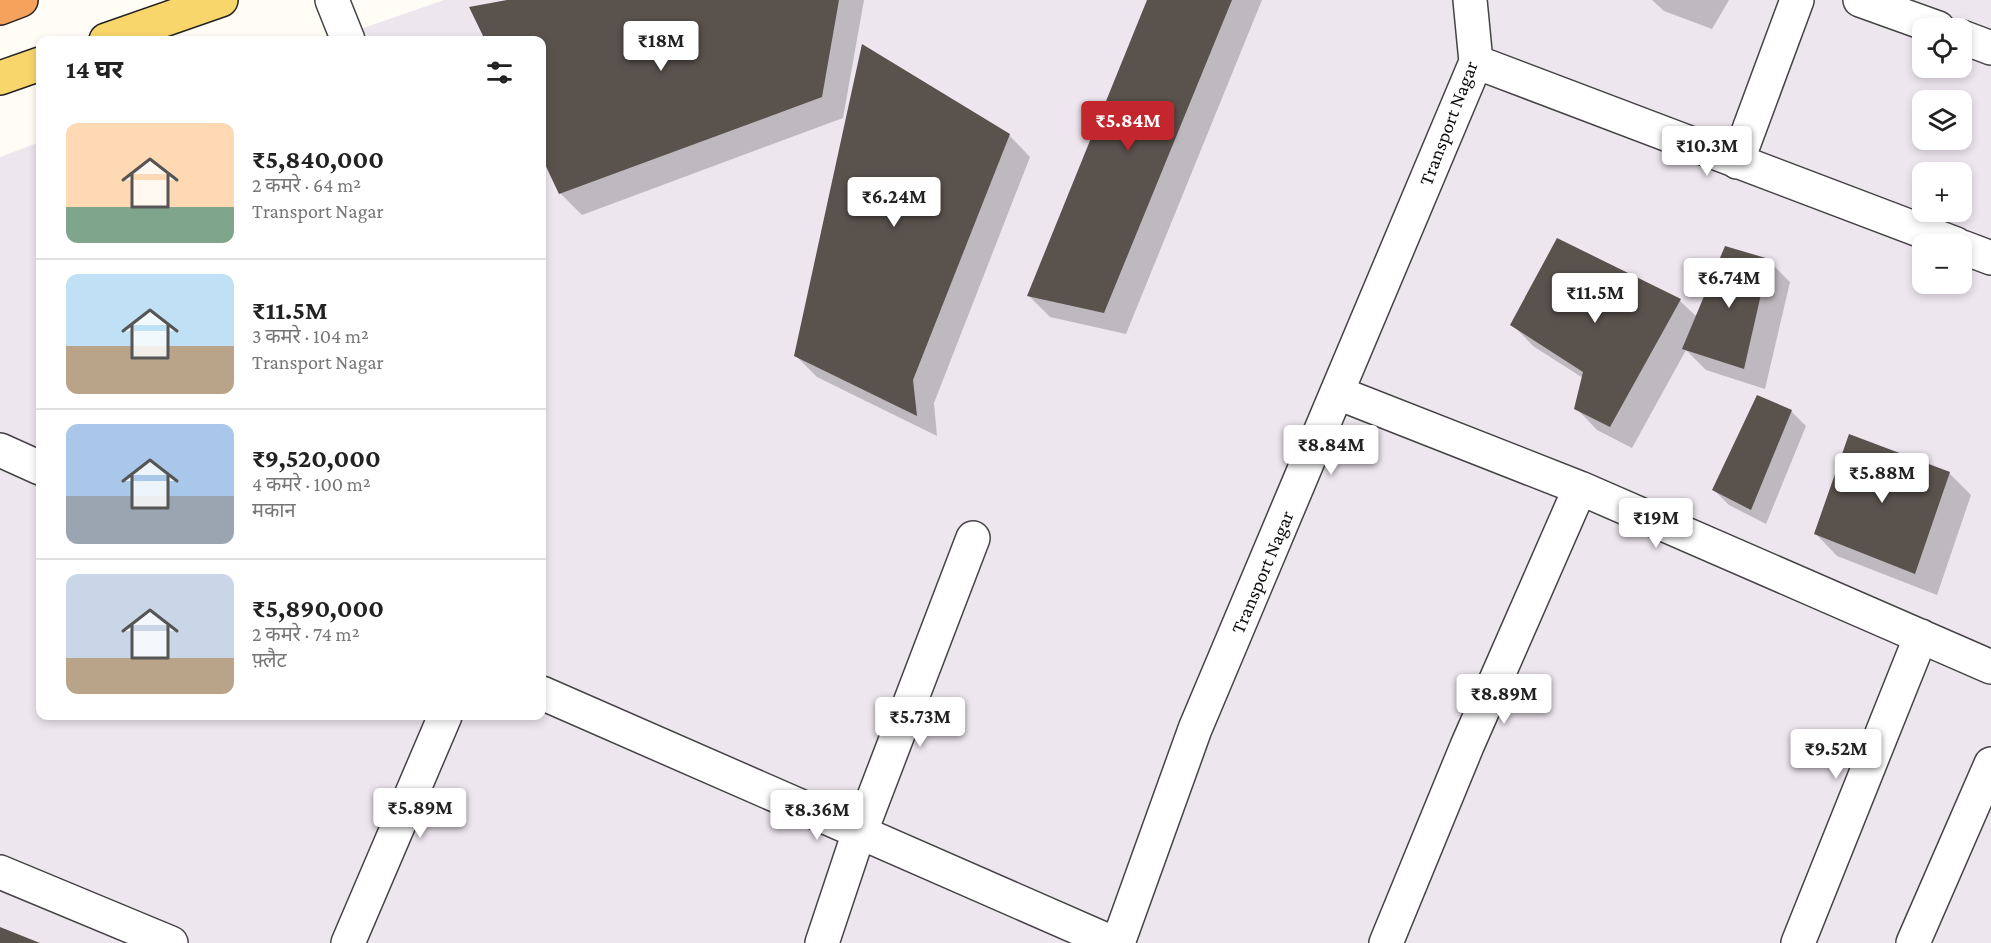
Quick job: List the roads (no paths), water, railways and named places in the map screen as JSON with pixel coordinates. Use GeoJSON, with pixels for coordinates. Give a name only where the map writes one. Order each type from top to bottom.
{"type":"FeatureCollection","features":[{"type":"Feature","properties":{"kind":"highway"},"geometry":{"type":"LineString","coordinates":[[0,8],[21,0]]}},
{"type":"Feature","properties":{"kind":"main road"},"geometry":{"type":"LineString","coordinates":[[118,36],[221,0]]}},
{"type":"Feature","properties":{"kind":"main road"},"geometry":{"type":"LineString","coordinates":[[0,78],[36,65]]}},
{"type":"Feature","properties":{"kind":"street"},"geometry":{"type":"LineString","coordinates":[[332,0],[346,36]]}},
{"type":"Feature","properties":{"kind":"street","name":"Transport Nagar"},"geometry":{"type":"LineString","coordinates":[[1118,943],[1195,729],[1476,63],[1470,0]]}},
{"type":"Feature","properties":{"kind":"street"},"geometry":{"type":"LineString","coordinates":[[1737,162],[1797,0]]}},
{"type":"Feature","properties":{"kind":"street"},"geometry":{"type":"LineString","coordinates":[[1860,0],[1912,19]]}},
{"type":"Feature","properties":{"kind":"street"},"geometry":{"type":"LineString","coordinates":[[1972,41],[1991,48]]}},
{"type":"Feature","properties":{"kind":"street"},"geometry":{"type":"LineString","coordinates":[[1476,63],[1929,234]]}},
{"type":"Feature","properties":{"kind":"street"},"geometry":{"type":"LineString","coordinates":[[1972,251],[1991,258]]}},
{"type":"Feature","properties":{"kind":"street"},"geometry":{"type":"LineString","coordinates":[[1338,393],[1580,489],[1991,667]]}},
{"type":"Feature","properties":{"kind":"street"},"geometry":{"type":"LineString","coordinates":[[0,450],[36,466]]}},
{"type":"Feature","properties":{"kind":"street"},"geometry":{"type":"LineString","coordinates":[[1386,943],[1467,746],[1580,489]]}},
{"type":"Feature","properties":{"kind":"street"},"geometry":{"type":"LineString","coordinates":[[822,943],[859,832],[973,538]]}},
{"type":"Feature","properties":{"kind":"street"},"geometry":{"type":"LineString","coordinates":[[1798,943],[1921,636]]}},
{"type":"Feature","properties":{"kind":"street"},"geometry":{"type":"LineString","coordinates":[[546,695],[1113,943]]}},
{"type":"Feature","properties":{"kind":"street"},"geometry":{"type":"LineString","coordinates":[[348,943],[443,720]]}},
{"type":"Feature","properties":{"kind":"street"},"geometry":{"type":"LineString","coordinates":[[1913,943],[1991,764]]}},
{"type":"Feature","properties":{"kind":"street"},"geometry":{"type":"LineString","coordinates":[[0,872],[171,943]]}}]}
